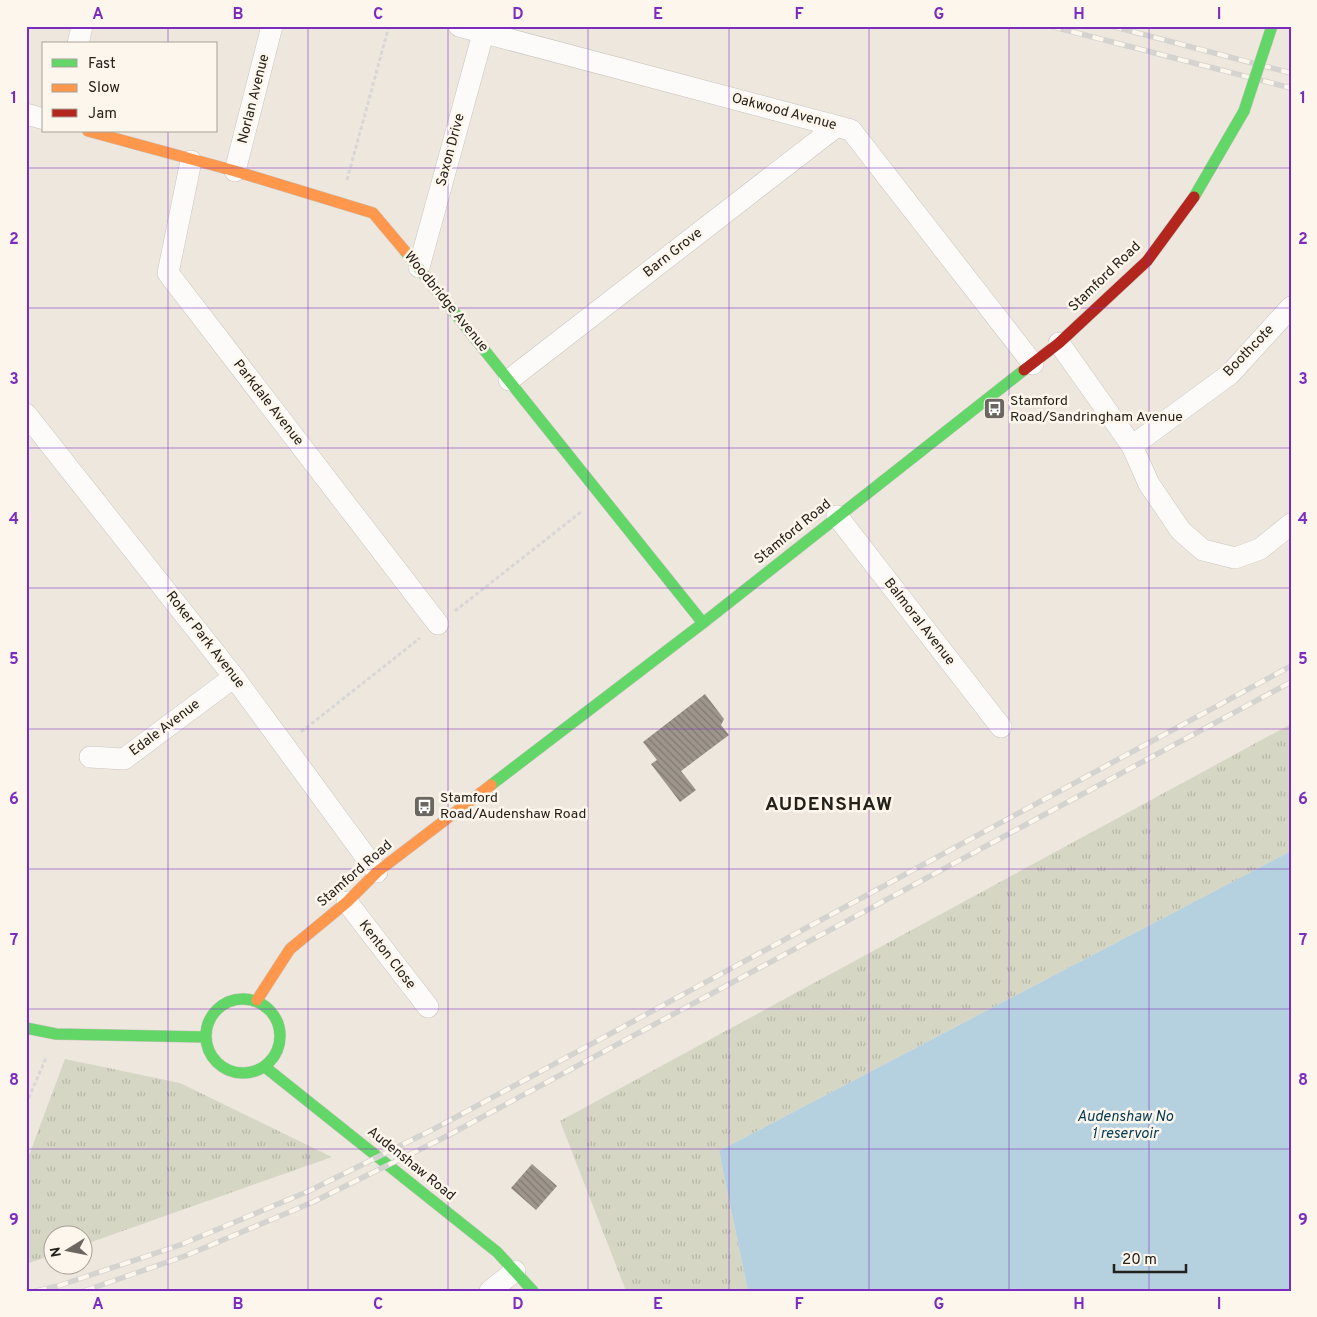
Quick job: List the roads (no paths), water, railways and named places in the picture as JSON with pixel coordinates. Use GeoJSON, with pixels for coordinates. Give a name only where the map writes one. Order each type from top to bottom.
{"type":"FeatureCollection","features":[{"type":"Feature","properties":{"kind":"street"},"geometry":{"type":"LineString","coordinates":[[78,42],[82,26]]}},
{"type":"Feature","properties":{"kind":"street","name":"Norlan Avenue"},"geometry":{"type":"LineString","coordinates":[[235,171],[272,26]]}},
{"type":"Feature","properties":{"kind":"street","name":"Oakwood Avenue"},"geometry":{"type":"LineString","coordinates":[[459,26],[483,34],[851,130],[1033,364]]}},
{"type":"Feature","properties":{"kind":"street","name":"Stamford Road"},"geometry":{"type":"LineString","coordinates":[[257,1000],[290,949],[347,902],[377,872],[703,623],[836,516],[1033,364],[1059,343],[1147,261],[1203,184],[1244,111],[1272,26]]}},
{"type":"Feature","properties":{"kind":"street","name":"Saxon Drive"},"geometry":{"type":"LineString","coordinates":[[419,267],[483,34]]}},
{"type":"Feature","properties":{"kind":"street"},"geometry":{"type":"LineString","coordinates":[[26,114],[42,118]]}},
{"type":"Feature","properties":{"kind":"street","name":"Barn Grove"},"geometry":{"type":"LineString","coordinates":[[509,380],[837,126]]}},
{"type":"Feature","properties":{"kind":"street","name":"Woodbridge Avenue"},"geometry":{"type":"LineString","coordinates":[[92,132],[235,171],[373,213],[419,267],[703,623]]}},
{"type":"Feature","properties":{"kind":"street","name":"Parkdale Avenue"},"geometry":{"type":"LineString","coordinates":[[191,160],[168,274],[438,624]]}},
{"type":"Feature","properties":{"kind":"street","name":"Boothcote"},"geometry":{"type":"LineString","coordinates":[[1132,446],[1230,374],[1291,307]]}},
{"type":"Feature","properties":{"kind":"street"},"geometry":{"type":"LineString","coordinates":[[1059,343],[1132,446],[1149,484],[1180,531],[1203,550],[1235,558],[1260,550],[1291,524]]}},
{"type":"Feature","properties":{"kind":"street","name":"Roker Park Avenue"},"geometry":{"type":"LineString","coordinates":[[26,414],[234,677],[377,872]]}},
{"type":"Feature","properties":{"kind":"street","name":"Balmoral Avenue"},"geometry":{"type":"LineString","coordinates":[[836,516],[1001,727]]}},
{"type":"Feature","properties":{"kind":"street","name":"Edale Avenue"},"geometry":{"type":"LineString","coordinates":[[90,757],[124,759],[234,677]]}},
{"type":"Feature","properties":{"kind":"street","name":"Kenton Close"},"geometry":{"type":"LineString","coordinates":[[347,902],[428,1007]]}},
{"type":"Feature","properties":{"kind":"street"},"geometry":{"type":"LineString","coordinates":[[234,998],[257,1000],[274,1014],[281,1032],[276,1055],[265,1067],[243,1074],[226,1070],[210,1055],[204,1037],[208,1020],[219,1006],[234,998]]}},
{"type":"Feature","properties":{"kind":"street"},"geometry":{"type":"LineString","coordinates":[[26,1028],[56,1034],[204,1037]]}},
{"type":"Feature","properties":{"kind":"street","name":"Audenshaw Road"},"geometry":{"type":"LineString","coordinates":[[265,1067],[497,1252],[533,1291]]}},
{"type":"Feature","properties":{"kind":"street"},"geometry":{"type":"LineString","coordinates":[[490,1291],[515,1272]]}},
{"type":"Feature","properties":{"kind":"water","name":"Audenshaw No 1 reservoir"},"geometry":{"type":"Polygon","coordinates":[[[1291,851],[1291,1291],[748,1291],[719,1151],[1291,851]]]}},
{"type":"Feature","properties":{"kind":"railway"},"geometry":{"type":"LineString","coordinates":[[1050,26],[1291,88]]}},
{"type":"Feature","properties":{"kind":"railway"},"geometry":{"type":"LineString","coordinates":[[1111,26],[1291,73]]}},
{"type":"Feature","properties":{"kind":"railway"},"geometry":{"type":"LineString","coordinates":[[36,1291],[58,1286],[180,1245],[309,1191],[434,1129],[1291,666]]}},
{"type":"Feature","properties":{"kind":"railway"},"geometry":{"type":"LineString","coordinates":[[84,1291],[185,1256],[313,1202],[445,1137],[1291,682]]}},
{"type":"Feature","properties":{"kind":"place","name":"Stamford Road/Sandringham Avenue"},"geometry":{"type":"Point","coordinates":[994,409]}},
{"type":"Feature","properties":{"kind":"place","name":"Stamford Road/Audenshaw Road"},"geometry":{"type":"Point","coordinates":[424,806]}},
{"type":"Feature","properties":{"kind":"district","name":"AUDENSHAW"},"geometry":{"type":"Point","coordinates":[829,805]}}]}
